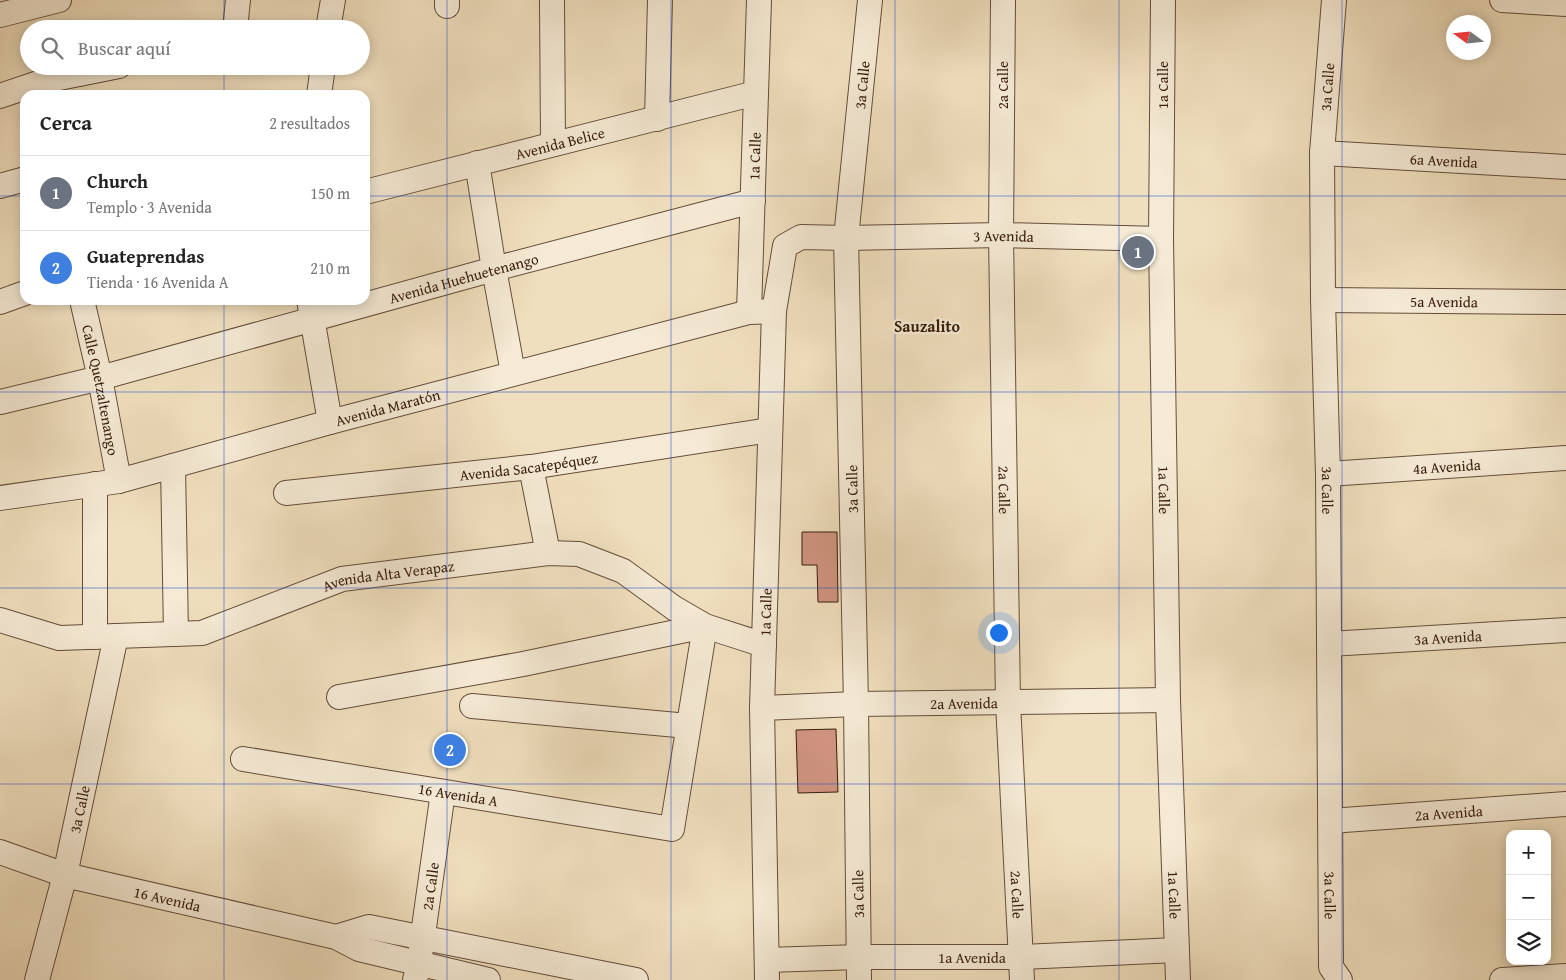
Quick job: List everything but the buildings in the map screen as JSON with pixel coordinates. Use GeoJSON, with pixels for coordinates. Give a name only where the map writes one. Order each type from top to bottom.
{"type":"FeatureCollection","features":[{"type":"Feature","properties":{"kind":"street"},"geometry":{"type":"LineString","coordinates":[[0,15],[30,12],[60,0]]}},
{"type":"Feature","properties":{"kind":"street"},"geometry":{"type":"LineString","coordinates":[[236,20],[238,0]]}},
{"type":"Feature","properties":{"kind":"street"},"geometry":{"type":"LineString","coordinates":[[330,20],[333,0]]}},
{"type":"Feature","properties":{"kind":"street"},"geometry":{"type":"LineString","coordinates":[[552,0],[553,144]]}},
{"type":"Feature","properties":{"kind":"street"},"geometry":{"type":"LineString","coordinates":[[657,119],[660,0]]}},
{"type":"Feature","properties":{"kind":"street","name":"1a Calle"},"geometry":{"type":"LineString","coordinates":[[749,312],[758,0]]}},
{"type":"Feature","properties":{"kind":"street","name":"3a Calle"},"geometry":{"type":"LineString","coordinates":[[859,969],[856,704],[846,238],[870,0]]}},
{"type":"Feature","properties":{"kind":"street","name":"2a Calle"},"geometry":{"type":"LineString","coordinates":[[1003,0],[1001,235],[1008,703],[1022,968]]}},
{"type":"Feature","properties":{"kind":"street","name":"1a Calle"},"geometry":{"type":"LineString","coordinates":[[1163,0],[1161,239],[1168,700],[1178,980]]}},
{"type":"Feature","properties":{"kind":"street","name":"3a Calle"},"geometry":{"type":"LineString","coordinates":[[1334,0],[1322,153],[1323,300],[1328,474],[1331,967],[1340,980]]}},
{"type":"Feature","properties":{"kind":"street"},"geometry":{"type":"LineString","coordinates":[[1502,0],[1566,4]]}},
{"type":"Feature","properties":{"kind":"street"},"geometry":{"type":"LineString","coordinates":[[0,96],[44,81],[74,75]]}},
{"type":"Feature","properties":{"kind":"street"},"geometry":{"type":"LineString","coordinates":[[320,90],[322,75]]}},
{"type":"Feature","properties":{"kind":"street","name":"Avenida Belice"},"geometry":{"type":"LineString","coordinates":[[370,191],[756,93]]}},
{"type":"Feature","properties":{"kind":"street","name":"6a Avenida"},"geometry":{"type":"LineString","coordinates":[[1322,153],[1566,168]]}},
{"type":"Feature","properties":{"kind":"street"},"geometry":{"type":"LineString","coordinates":[[477,163],[513,374]]}},
{"type":"Feature","properties":{"kind":"street"},"geometry":{"type":"LineString","coordinates":[[0,186],[20,180]]}},
{"type":"Feature","properties":{"kind":"street","name":"Avenida Huehuetenango"},"geometry":{"type":"LineString","coordinates":[[370,297],[494,269],[753,201]]}},
{"type":"Feature","properties":{"kind":"street","name":"3 Avenida"},"geometry":{"type":"LineString","coordinates":[[785,246],[801,237],[1001,235],[1161,239]]}},
{"type":"Feature","properties":{"kind":"street","name":"1a Calle"},"geometry":{"type":"LineString","coordinates":[[767,970],[762,708],[774,310],[785,246]]}},
{"type":"Feature","properties":{"kind":"street"},"geometry":{"type":"LineString","coordinates":[[0,302],[20,295]]}},
{"type":"Feature","properties":{"kind":"street","name":"5a Avenida"},"geometry":{"type":"LineString","coordinates":[[1323,300],[1566,302]]}},
{"type":"Feature","properties":{"kind":"street","name":"Calle Quetzaltenango"},"geometry":{"type":"LineString","coordinates":[[83,305],[100,378],[119,481]]}},
{"type":"Feature","properties":{"kind":"street","name":"Avenida Huehuetenango"},"geometry":{"type":"LineString","coordinates":[[0,402],[100,378],[310,310],[332,305]]}},
{"type":"Feature","properties":{"kind":"street"},"geometry":{"type":"LineString","coordinates":[[310,310],[330,422]]}},
{"type":"Feature","properties":{"kind":"street","name":"Avenida Maratón"},"geometry":{"type":"LineString","coordinates":[[0,498],[119,481],[330,422],[749,312],[774,310]]}},
{"type":"Feature","properties":{"kind":"street","name":"Avenida Sacatepéquez"},"geometry":{"type":"LineString","coordinates":[[286,493],[531,467],[770,430]]}},
{"type":"Feature","properties":{"kind":"street","name":"4a Avenida"},"geometry":{"type":"LineString","coordinates":[[1328,474],[1566,458]]}},
{"type":"Feature","properties":{"kind":"street"},"geometry":{"type":"LineString","coordinates":[[173,466],[176,634]]}},
{"type":"Feature","properties":{"kind":"street"},"geometry":{"type":"LineString","coordinates":[[531,467],[548,553]]}},
{"type":"Feature","properties":{"kind":"street"},"geometry":{"type":"LineString","coordinates":[[95,484],[106,636]]}},
{"type":"Feature","properties":{"kind":"street","name":"Avenida Alta Verapaz"},"geometry":{"type":"LineString","coordinates":[[0,620],[59,638],[202,633],[342,578],[548,553],[579,554],[623,571],[674,608],[705,626],[764,645]]}},
{"type":"Feature","properties":{"kind":"street"},"geometry":{"type":"LineString","coordinates":[[339,697],[523,664],[705,626],[688,726],[472,706]]}},
{"type":"Feature","properties":{"kind":"street","name":"3a Avenida"},"geometry":{"type":"LineString","coordinates":[[1329,644],[1566,630]]}},
{"type":"Feature","properties":{"kind":"street","name":"3a Calle"},"geometry":{"type":"LineString","coordinates":[[37,980],[65,875],[106,636]]}},
{"type":"Feature","properties":{"kind":"street","name":"2a Avenida"},"geometry":{"type":"LineString","coordinates":[[762,708],[856,704],[1168,700]]}},
{"type":"Feature","properties":{"kind":"street","name":"16 Avenida A"},"geometry":{"type":"LineString","coordinates":[[243,759],[672,829],[688,726]]}},
{"type":"Feature","properties":{"kind":"street","name":"2a Calle"},"geometry":{"type":"LineString","coordinates":[[417,972],[443,792]]}},
{"type":"Feature","properties":{"kind":"street","name":"2a Avenida"},"geometry":{"type":"LineString","coordinates":[[1330,820],[1566,804]]}},
{"type":"Feature","properties":{"kind":"street","name":"16 Avenida"},"geometry":{"type":"LineString","coordinates":[[0,852],[65,875],[336,937],[359,949],[417,972],[488,980]]}},
{"type":"Feature","properties":{"kind":"street","name":"16 Avenida"},"geometry":{"type":"LineString","coordinates":[[336,937],[369,928],[636,980]]}},
{"type":"Feature","properties":{"kind":"street","name":"1a Avenida"},"geometry":{"type":"LineString","coordinates":[[767,970],[1022,968],[1177,950]]}},
{"type":"Feature","properties":{"kind":"street"},"geometry":{"type":"LineString","coordinates":[[1502,980],[1566,976]]}},
{"type":"Feature","properties":{"kind":"place","name":"Church"},"geometry":{"type":"Point","coordinates":[1138,252]}},
{"type":"Feature","properties":{"kind":"place","name":"Guateprendas"},"geometry":{"type":"Point","coordinates":[450,750]}},
{"type":"Feature","properties":{"kind":"district","name":"Sauzalito"},"geometry":{"type":"Point","coordinates":[927,326]}}]}
